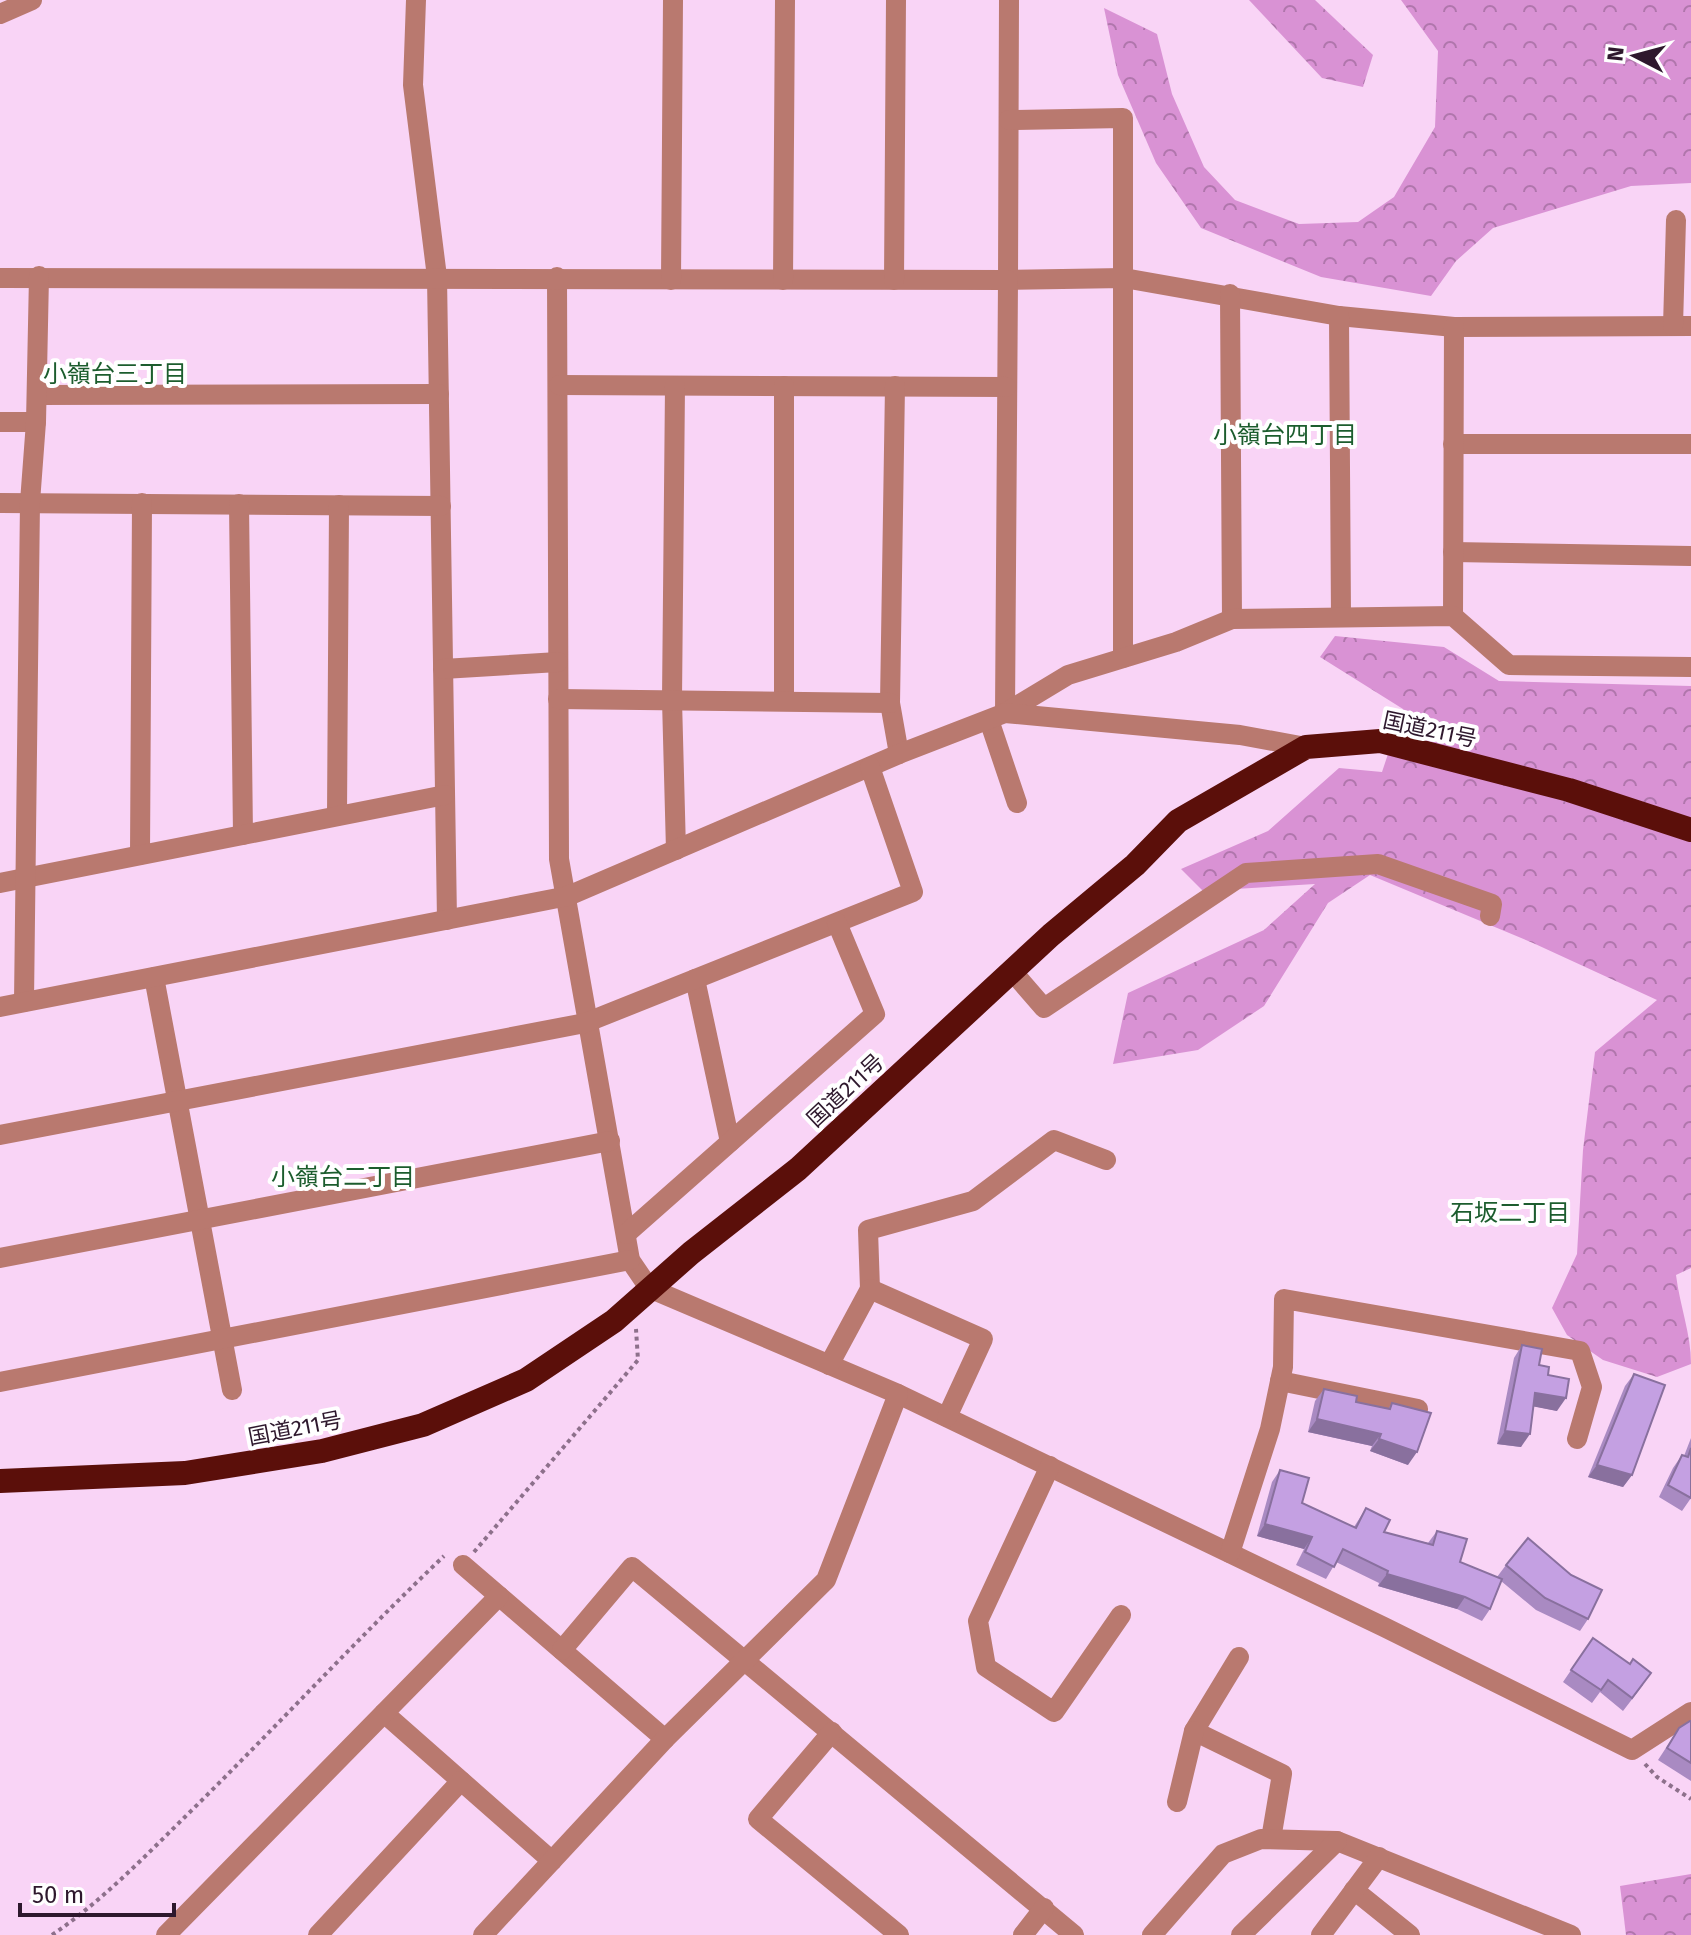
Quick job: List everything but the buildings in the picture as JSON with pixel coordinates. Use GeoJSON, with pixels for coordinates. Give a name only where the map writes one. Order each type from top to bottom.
{"type":"FeatureCollection","features":[{"type":"Feature","properties":{"kind":"highway","name":"国道211号"},"geometry":{"type":"LineString","coordinates":[[0,1481],[185,1473],[322,1451],[423,1425],[526,1380],[614,1321],[798,1169],[1012,971],[1135,865],[1178,821],[1306,747],[1380,741],[1569,790],[1691,830]]}},
{"type":"Feature","properties":{"kind":"street"},"geometry":{"type":"LineString","coordinates":[[0,14],[32,0]]}},
{"type":"Feature","properties":{"kind":"street"},"geometry":{"type":"LineString","coordinates":[[416,0],[413,85],[437,277],[447,920]]}},
{"type":"Feature","properties":{"kind":"street"},"geometry":{"type":"LineString","coordinates":[[671,280],[673,0]]}},
{"type":"Feature","properties":{"kind":"street"},"geometry":{"type":"LineString","coordinates":[[783,280],[785,0]]}},
{"type":"Feature","properties":{"kind":"street"},"geometry":{"type":"LineString","coordinates":[[894,280],[896,0]]}},
{"type":"Feature","properties":{"kind":"street"},"geometry":{"type":"LineString","coordinates":[[1009,0],[1008,280],[997,716],[1017,803]]}},
{"type":"Feature","properties":{"kind":"street"},"geometry":{"type":"LineString","coordinates":[[1009,120],[1123,118],[1123,658]]}},
{"type":"Feature","properties":{"kind":"street"},"geometry":{"type":"LineString","coordinates":[[0,278],[1124,278],[1230,294],[1339,316],[1454,327],[1682,326],[1676,220]]}},
{"type":"Feature","properties":{"kind":"street"},"geometry":{"type":"LineString","coordinates":[[24,1002],[30,502],[36,422],[39,276]]}},
{"type":"Feature","properties":{"kind":"street"},"geometry":{"type":"LineString","coordinates":[[557,277],[559,859],[568,896],[585,1023],[610,1141],[630,1260],[642,1296],[829,1365],[898,1394],[1632,1750],[1691,1712]]}},
{"type":"Feature","properties":{"kind":"street"},"geometry":{"type":"LineString","coordinates":[[1230,294],[1232,619]]}},
{"type":"Feature","properties":{"kind":"street"},"geometry":{"type":"LineString","coordinates":[[1339,316],[1341,617]]}},
{"type":"Feature","properties":{"kind":"street"},"geometry":{"type":"LineString","coordinates":[[1453,616],[1454,327]]}},
{"type":"Feature","properties":{"kind":"street"},"geometry":{"type":"LineString","coordinates":[[559,385],[1006,387]]}},
{"type":"Feature","properties":{"kind":"street"},"geometry":{"type":"LineString","coordinates":[[675,386],[672,700],[676,850]]}},
{"type":"Feature","properties":{"kind":"street"},"geometry":{"type":"LineString","coordinates":[[784,386],[784,701]]}},
{"type":"Feature","properties":{"kind":"street"},"geometry":{"type":"LineString","coordinates":[[895,386],[890,703],[899,754]]}},
{"type":"Feature","properties":{"kind":"street"},"geometry":{"type":"LineString","coordinates":[[37,395],[439,394]]}},
{"type":"Feature","properties":{"kind":"street"},"geometry":{"type":"LineString","coordinates":[[0,422],[36,422]]}},
{"type":"Feature","properties":{"kind":"street"},"geometry":{"type":"LineString","coordinates":[[1453,444],[1691,444]]}},
{"type":"Feature","properties":{"kind":"street"},"geometry":{"type":"LineString","coordinates":[[0,503],[441,506]]}},
{"type":"Feature","properties":{"kind":"street"},"geometry":{"type":"LineString","coordinates":[[140,855],[142,503]]}},
{"type":"Feature","properties":{"kind":"street"},"geometry":{"type":"LineString","coordinates":[[239,504],[243,835]]}},
{"type":"Feature","properties":{"kind":"street"},"geometry":{"type":"LineString","coordinates":[[337,816],[339,505]]}},
{"type":"Feature","properties":{"kind":"street"},"geometry":{"type":"LineString","coordinates":[[1453,552],[1691,556]]}},
{"type":"Feature","properties":{"kind":"street"},"geometry":{"type":"LineString","coordinates":[[0,1007],[568,896],[899,754],[997,716],[1068,675],[1176,642],[1232,619],[1453,616],[1509,665],[1691,667]]}},
{"type":"Feature","properties":{"kind":"street"},"geometry":{"type":"LineString","coordinates":[[443,669],[558,662]]}},
{"type":"Feature","properties":{"kind":"street"},"geometry":{"type":"LineString","coordinates":[[558,699],[890,703]]}},
{"type":"Feature","properties":{"kind":"street"},"geometry":{"type":"LineString","coordinates":[[997,716],[1240,735],[1306,747]]}},
{"type":"Feature","properties":{"kind":"street"},"geometry":{"type":"LineString","coordinates":[[0,1135],[585,1023],[913,892],[870,767]]}},
{"type":"Feature","properties":{"kind":"street"},"geometry":{"type":"LineString","coordinates":[[0,883],[445,795]]}},
{"type":"Feature","properties":{"kind":"street"},"geometry":{"type":"LineString","coordinates":[[1012,971],[1044,1008],[1246,873],[1378,864],[1492,904],[1490,916]]}},
{"type":"Feature","properties":{"kind":"street"},"geometry":{"type":"LineString","coordinates":[[626,1234],[875,1014],[837,923]]}},
{"type":"Feature","properties":{"kind":"street"},"geometry":{"type":"LineString","coordinates":[[154,977],[232,1390]]}},
{"type":"Feature","properties":{"kind":"street"},"geometry":{"type":"LineString","coordinates":[[695,979],[730,1142]]}},
{"type":"Feature","properties":{"kind":"street"},"geometry":{"type":"LineString","coordinates":[[829,1365],[870,1289],[868,1230],[973,1201],[1054,1140],[1106,1160]]}},
{"type":"Feature","properties":{"kind":"street"},"geometry":{"type":"LineString","coordinates":[[0,1258],[610,1141]]}},
{"type":"Feature","properties":{"kind":"street"},"geometry":{"type":"LineString","coordinates":[[0,1382],[630,1260]]}},
{"type":"Feature","properties":{"kind":"street"},"geometry":{"type":"LineString","coordinates":[[870,1289],[983,1339],[947,1417]]}},
{"type":"Feature","properties":{"kind":"street"},"geometry":{"type":"LineString","coordinates":[[1230,1553],[1270,1429],[1280,1381],[1284,1299],[1580,1351],[1592,1387],[1577,1439]]}},
{"type":"Feature","properties":{"kind":"street"},"geometry":{"type":"LineString","coordinates":[[1280,1381],[1418,1409]]}},
{"type":"Feature","properties":{"kind":"street"},"geometry":{"type":"LineString","coordinates":[[483,1935],[665,1739],[826,1580],[898,1394]]}},
{"type":"Feature","properties":{"kind":"street"},"geometry":{"type":"LineString","coordinates":[[1050,1466],[978,1621],[986,1667],[1054,1712],[1121,1615]]}},
{"type":"Feature","properties":{"kind":"street"},"geometry":{"type":"LineString","coordinates":[[463,1565],[665,1739]]}},
{"type":"Feature","properties":{"kind":"street"},"geometry":{"type":"LineString","coordinates":[[562,1650],[632,1567],[1074,1935]]}},
{"type":"Feature","properties":{"kind":"street"},"geometry":{"type":"LineString","coordinates":[[166,1935],[499,1596]]}},
{"type":"Feature","properties":{"kind":"street"},"geometry":{"type":"LineString","coordinates":[[1177,1802],[1194,1731],[1239,1657]]}},
{"type":"Feature","properties":{"kind":"street"},"geometry":{"type":"LineString","coordinates":[[384,1713],[552,1861]]}},
{"type":"Feature","properties":{"kind":"street"},"geometry":{"type":"LineString","coordinates":[[1194,1731],[1282,1774],[1271,1839]]}},
{"type":"Feature","properties":{"kind":"street"},"geometry":{"type":"LineString","coordinates":[[832,1732],[758,1819],[899,1935]]}},
{"type":"Feature","properties":{"kind":"street"},"geometry":{"type":"LineString","coordinates":[[318,1935],[461,1781]]}},
{"type":"Feature","properties":{"kind":"street"},"geometry":{"type":"LineString","coordinates":[[1152,1935],[1223,1854],[1261,1839],[1337,1841],[1571,1935]]}},
{"type":"Feature","properties":{"kind":"street"},"geometry":{"type":"LineString","coordinates":[[1241,1935],[1337,1841]]}},
{"type":"Feature","properties":{"kind":"street"},"geometry":{"type":"LineString","coordinates":[[1321,1935],[1379,1857]]}},
{"type":"Feature","properties":{"kind":"street"},"geometry":{"type":"LineString","coordinates":[[1354,1890],[1410,1935]]}},
{"type":"Feature","properties":{"kind":"street"},"geometry":{"type":"LineString","coordinates":[[1023,1935],[1044,1908]]}},
{"type":"Feature","properties":{"kind":"path"},"geometry":{"type":"LineString","coordinates":[[52,1935],[95,1906],[238,1765],[346,1650],[447,1553],[463,1565],[638,1360],[642,1296]]}},
{"type":"Feature","properties":{"kind":"path"},"geometry":{"type":"LineString","coordinates":[[1632,1750],[1657,1777],[1691,1799]]}},
{"type":"Feature","properties":{"kind":"green space"},"geometry":{"type":"Polygon","coordinates":[[[1249,0],[1315,0],[1373,55],[1363,87],[1322,78],[1249,0]]]}},
{"type":"Feature","properties":{"kind":"green space"},"geometry":{"type":"Polygon","coordinates":[[[1401,0],[1691,0],[1691,183],[1631,186],[1493,228],[1456,261],[1431,296],[1321,277],[1201,228],[1156,163],[1118,75],[1104,8],[1157,34],[1172,94],[1204,167],[1235,200],[1299,224],[1358,222],[1394,197],[1435,127],[1438,51],[1401,0]]]}},
{"type":"Feature","properties":{"kind":"green space"},"geometry":{"type":"Polygon","coordinates":[[[1335,636],[1444,647],[1499,681],[1691,686],[1691,1268],[1676,1275],[1691,1364],[1657,1377],[1603,1360],[1567,1335],[1552,1308],[1577,1254],[1583,1150],[1595,1052],[1657,1000],[1533,943],[1370,875],[1328,903],[1264,1006],[1198,1050],[1113,1064],[1128,993],[1264,930],[1315,884],[1203,891],[1181,869],[1268,831],[1339,768],[1382,772],[1403,709],[1320,657],[1335,636]]]}},
{"type":"Feature","properties":{"kind":"green space"},"geometry":{"type":"Polygon","coordinates":[[[1691,1874],[1691,1935],[1626,1935],[1620,1886],[1691,1874]]]}},
{"type":"Feature","properties":{"kind":"district","name":"小嶺台三丁目"},"geometry":{"type":"Point","coordinates":[115,374]}},
{"type":"Feature","properties":{"kind":"district","name":"小嶺台四丁目"},"geometry":{"type":"Point","coordinates":[1285,435]}},
{"type":"Feature","properties":{"kind":"district","name":"小嶺台二丁目"},"geometry":{"type":"Point","coordinates":[343,1177]}},
{"type":"Feature","properties":{"kind":"district","name":"石坂二丁目"},"geometry":{"type":"Point","coordinates":[1510,1213]}}]}
